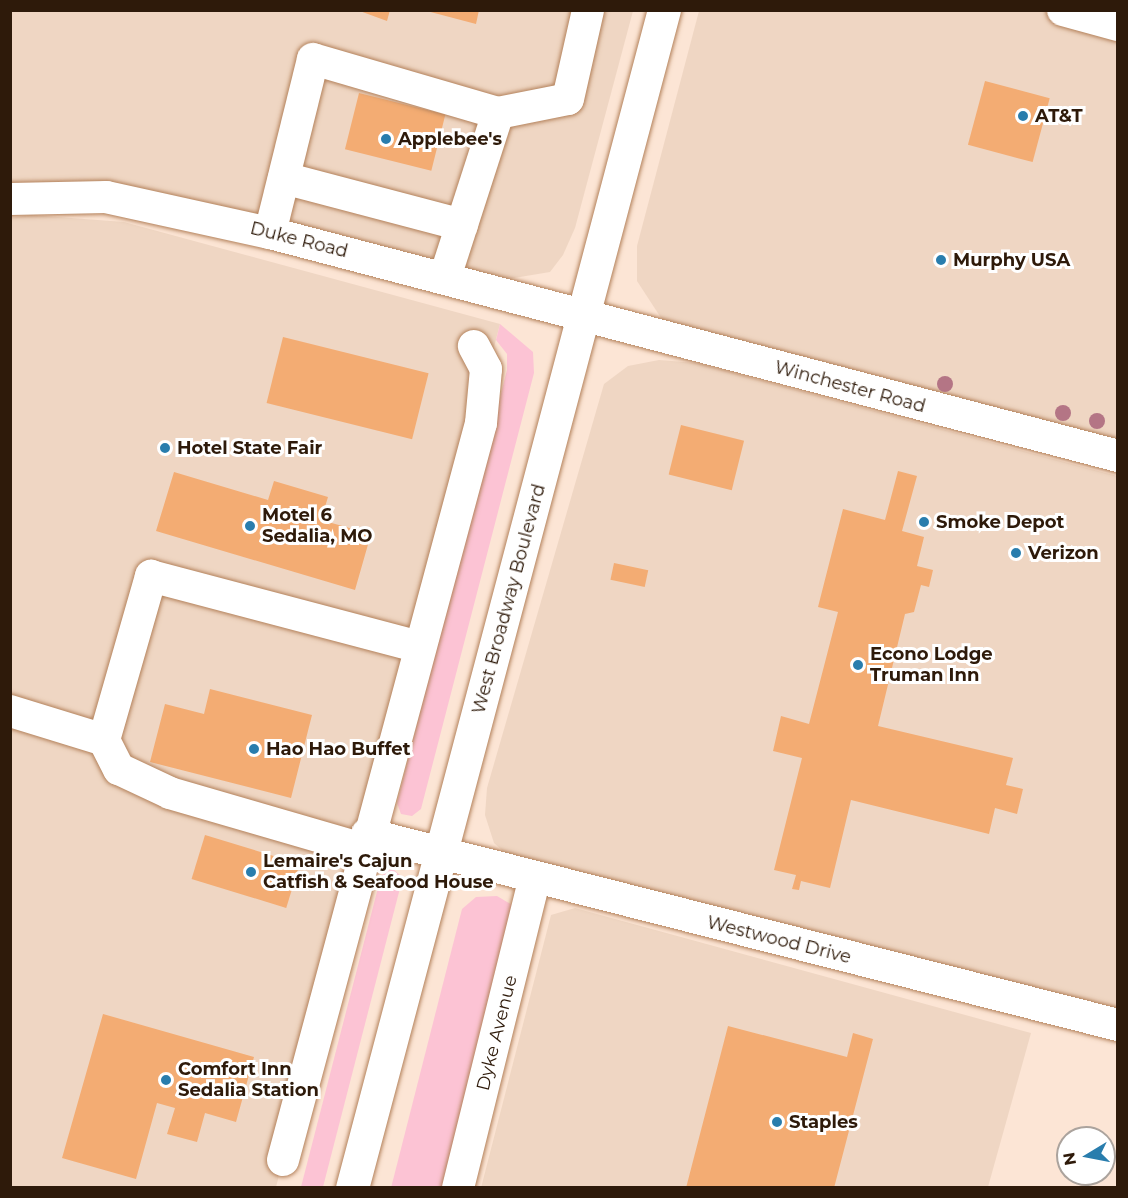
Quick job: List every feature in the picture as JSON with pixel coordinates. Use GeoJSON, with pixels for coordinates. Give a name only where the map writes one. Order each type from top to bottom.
{"type":"FeatureCollection","features":[{"type":"Feature","properties":{"kind":"highway","name":"West Broadway Boulevard"},"geometry":{"type":"LineString","coordinates":[[352,1188],[664,10]]}},
{"type":"Feature","properties":{"kind":"street"},"geometry":{"type":"LineString","coordinates":[[270,233],[313,60],[498,113],[568,99],[588,10]]}},
{"type":"Feature","properties":{"kind":"street"},"geometry":{"type":"LineString","coordinates":[[1063,10],[1118,25]]}},
{"type":"Feature","properties":{"kind":"street"},"geometry":{"type":"LineString","coordinates":[[445,278],[498,113]]}},
{"type":"Feature","properties":{"kind":"street"},"geometry":{"type":"LineString","coordinates":[[284,178],[462,225]]}},
{"type":"Feature","properties":{"kind":"street","name":"Duke Road"},"geometry":{"type":"LineString","coordinates":[[10,199],[106,197],[270,233],[445,278],[583,318]]}},
{"type":"Feature","properties":{"kind":"street","name":"Winchester Road"},"geometry":{"type":"LineString","coordinates":[[583,318],[1118,456]]}},
{"type":"Feature","properties":{"kind":"street"},"geometry":{"type":"LineString","coordinates":[[283,1160],[365,842],[488,390],[486,369],[474,346]]}},
{"type":"Feature","properties":{"kind":"street"},"geometry":{"type":"LineString","coordinates":[[10,711],[104,740],[151,576],[419,647]]}},
{"type":"Feature","properties":{"kind":"street","name":"Westwood Drive"},"geometry":{"type":"LineString","coordinates":[[104,740],[119,768],[170,793],[365,842],[441,854],[1118,1025]]}},
{"type":"Feature","properties":{"kind":"street","name":"Dyke Avenue"},"geometry":{"type":"LineString","coordinates":[[458,1188],[535,878]]}},
{"type":"Feature","properties":{"kind":"shaded area"},"geometry":{"type":"Polygon","coordinates":[[[10,11],[633,11],[575,228],[563,255],[550,272],[502,280],[11,193],[10,11]]]}},
{"type":"Feature","properties":{"kind":"shaded area"},"geometry":{"type":"Polygon","coordinates":[[[699,11],[1117,11],[1117,441],[665,324],[637,281],[637,246],[699,11]]]}},
{"type":"Feature","properties":{"kind":"shaded area"},"geometry":{"type":"Polygon","coordinates":[[[31,215],[124,222],[500,324],[276,1187],[11,1187],[10,218],[31,215]]]}},
{"type":"Feature","properties":{"kind":"shaded area"},"geometry":{"type":"Polygon","coordinates":[[[500,324],[533,352],[534,373],[421,809],[412,816],[401,814],[397,803],[507,370],[507,354],[496,340],[500,324]]]}},
{"type":"Feature","properties":{"kind":"shaded area"},"geometry":{"type":"Polygon","coordinates":[[[659,360],[696,363],[1117,476],[1117,1018],[510,857],[494,843],[485,815],[487,788],[604,384],[628,366],[659,360]]]}},
{"type":"Feature","properties":{"kind":"shaded area"},"geometry":{"type":"Polygon","coordinates":[[[392,868],[402,877],[399,892],[323,1187],[301,1187],[381,876],[392,868]]]}},
{"type":"Feature","properties":{"kind":"shaded area"},"geometry":{"type":"Polygon","coordinates":[[[497,896],[514,906],[451,1187],[391,1188],[462,909],[476,897],[497,896]]]}},
{"type":"Feature","properties":{"kind":"shaded area"},"geometry":{"type":"Polygon","coordinates":[[[575,908],[1031,1033],[988,1187],[481,1188],[551,915],[575,908]]]}},
{"type":"Feature","properties":{"kind":"building"},"geometry":{"type":"Polygon","coordinates":[[[357,10],[390,10],[387,21],[357,10]]]}},
{"type":"Feature","properties":{"kind":"building"},"geometry":{"type":"Polygon","coordinates":[[[423,10],[479,10],[476,24],[423,10]]]}},
{"type":"Feature","properties":{"kind":"building"},"geometry":{"type":"Polygon","coordinates":[[[985,81],[1050,98],[1033,162],[968,145],[985,81]]]}},
{"type":"Feature","properties":{"kind":"building"},"geometry":{"type":"Polygon","coordinates":[[[359,93],[445,115],[431,171],[345,149],[359,93]]]}},
{"type":"Feature","properties":{"kind":"building"},"geometry":{"type":"Polygon","coordinates":[[[283,337],[429,373],[412,439],[267,403],[283,337]]]}},
{"type":"Feature","properties":{"kind":"building"},"geometry":{"type":"Polygon","coordinates":[[[681,425],[744,441],[732,490],[669,474],[681,425]]]}},
{"type":"Feature","properties":{"kind":"building","name":"Econo Lodge Truman Inn"},"geometry":{"type":"Polygon","coordinates":[[[898,471],[917,476],[902,531],[924,537],[917,566],[933,570],[929,587],[921,585],[914,612],[905,614],[878,726],[1013,758],[1006,785],[1023,789],[1017,814],[995,808],[989,834],[851,800],[830,888],[801,881],[799,890],[792,889],[796,875],[774,870],[802,758],[773,751],[781,716],[809,724],[838,612],[818,607],[843,509],[885,520],[898,471]]]}},
{"type":"Feature","properties":{"kind":"building","name":"Motel 6 Sedalia, MO"},"geometry":{"type":"Polygon","coordinates":[[[174,472],[268,500],[274,481],[328,497],[321,520],[371,534],[355,590],[156,531],[174,472]]]}},
{"type":"Feature","properties":{"kind":"building"},"geometry":{"type":"Polygon","coordinates":[[[614,563],[648,570],[645,587],[610,580],[614,563]]]}},
{"type":"Feature","properties":{"kind":"building"},"geometry":{"type":"Polygon","coordinates":[[[210,689],[312,715],[291,798],[150,762],[165,704],[204,714],[210,689]]]}},
{"type":"Feature","properties":{"kind":"building"},"geometry":{"type":"Polygon","coordinates":[[[205,835],[300,864],[286,908],[192,879],[205,835]]]}},
{"type":"Feature","properties":{"kind":"building","name":"Comfort Inn Sedalia Station"},"geometry":{"type":"Polygon","coordinates":[[[103,1014],[254,1057],[236,1122],[205,1113],[197,1142],[167,1134],[175,1108],[157,1103],[136,1179],[62,1158],[103,1014]]]}},
{"type":"Feature","properties":{"kind":"building","name":"Staples"},"geometry":{"type":"Polygon","coordinates":[[[728,1026],[847,1057],[853,1033],[873,1039],[834,1188],[686,1188],[728,1026]]]}},
{"type":"Feature","properties":{"kind":"place","name":"AT&T"},"geometry":{"type":"Point","coordinates":[1023,116]}},
{"type":"Feature","properties":{"kind":"place","name":"Applebee's"},"geometry":{"type":"Point","coordinates":[386,139]}},
{"type":"Feature","properties":{"kind":"place","name":"Murphy USA"},"geometry":{"type":"Point","coordinates":[941,260]}},
{"type":"Feature","properties":{"kind":"place","name":"Hotel State Fair"},"geometry":{"type":"Point","coordinates":[165,448]}},
{"type":"Feature","properties":{"kind":"place","name":"Smoke Depot"},"geometry":{"type":"Point","coordinates":[924,522]}},
{"type":"Feature","properties":{"kind":"place","name":"Motel 6 Sedalia, MO"},"geometry":{"type":"Point","coordinates":[250,526]}},
{"type":"Feature","properties":{"kind":"place","name":"Verizon"},"geometry":{"type":"Point","coordinates":[1016,553]}},
{"type":"Feature","properties":{"kind":"place","name":"Econo Lodge Truman Inn"},"geometry":{"type":"Point","coordinates":[858,665]}},
{"type":"Feature","properties":{"kind":"place","name":"Hao Hao Buffet"},"geometry":{"type":"Point","coordinates":[254,749]}},
{"type":"Feature","properties":{"kind":"place","name":"Lemaire's Cajun Catfish & Seafood House"},"geometry":{"type":"Point","coordinates":[251,872]}},
{"type":"Feature","properties":{"kind":"place","name":"Comfort Inn Sedalia Station"},"geometry":{"type":"Point","coordinates":[166,1080]}},
{"type":"Feature","properties":{"kind":"place","name":"Staples"},"geometry":{"type":"Point","coordinates":[777,1122]}}]}
